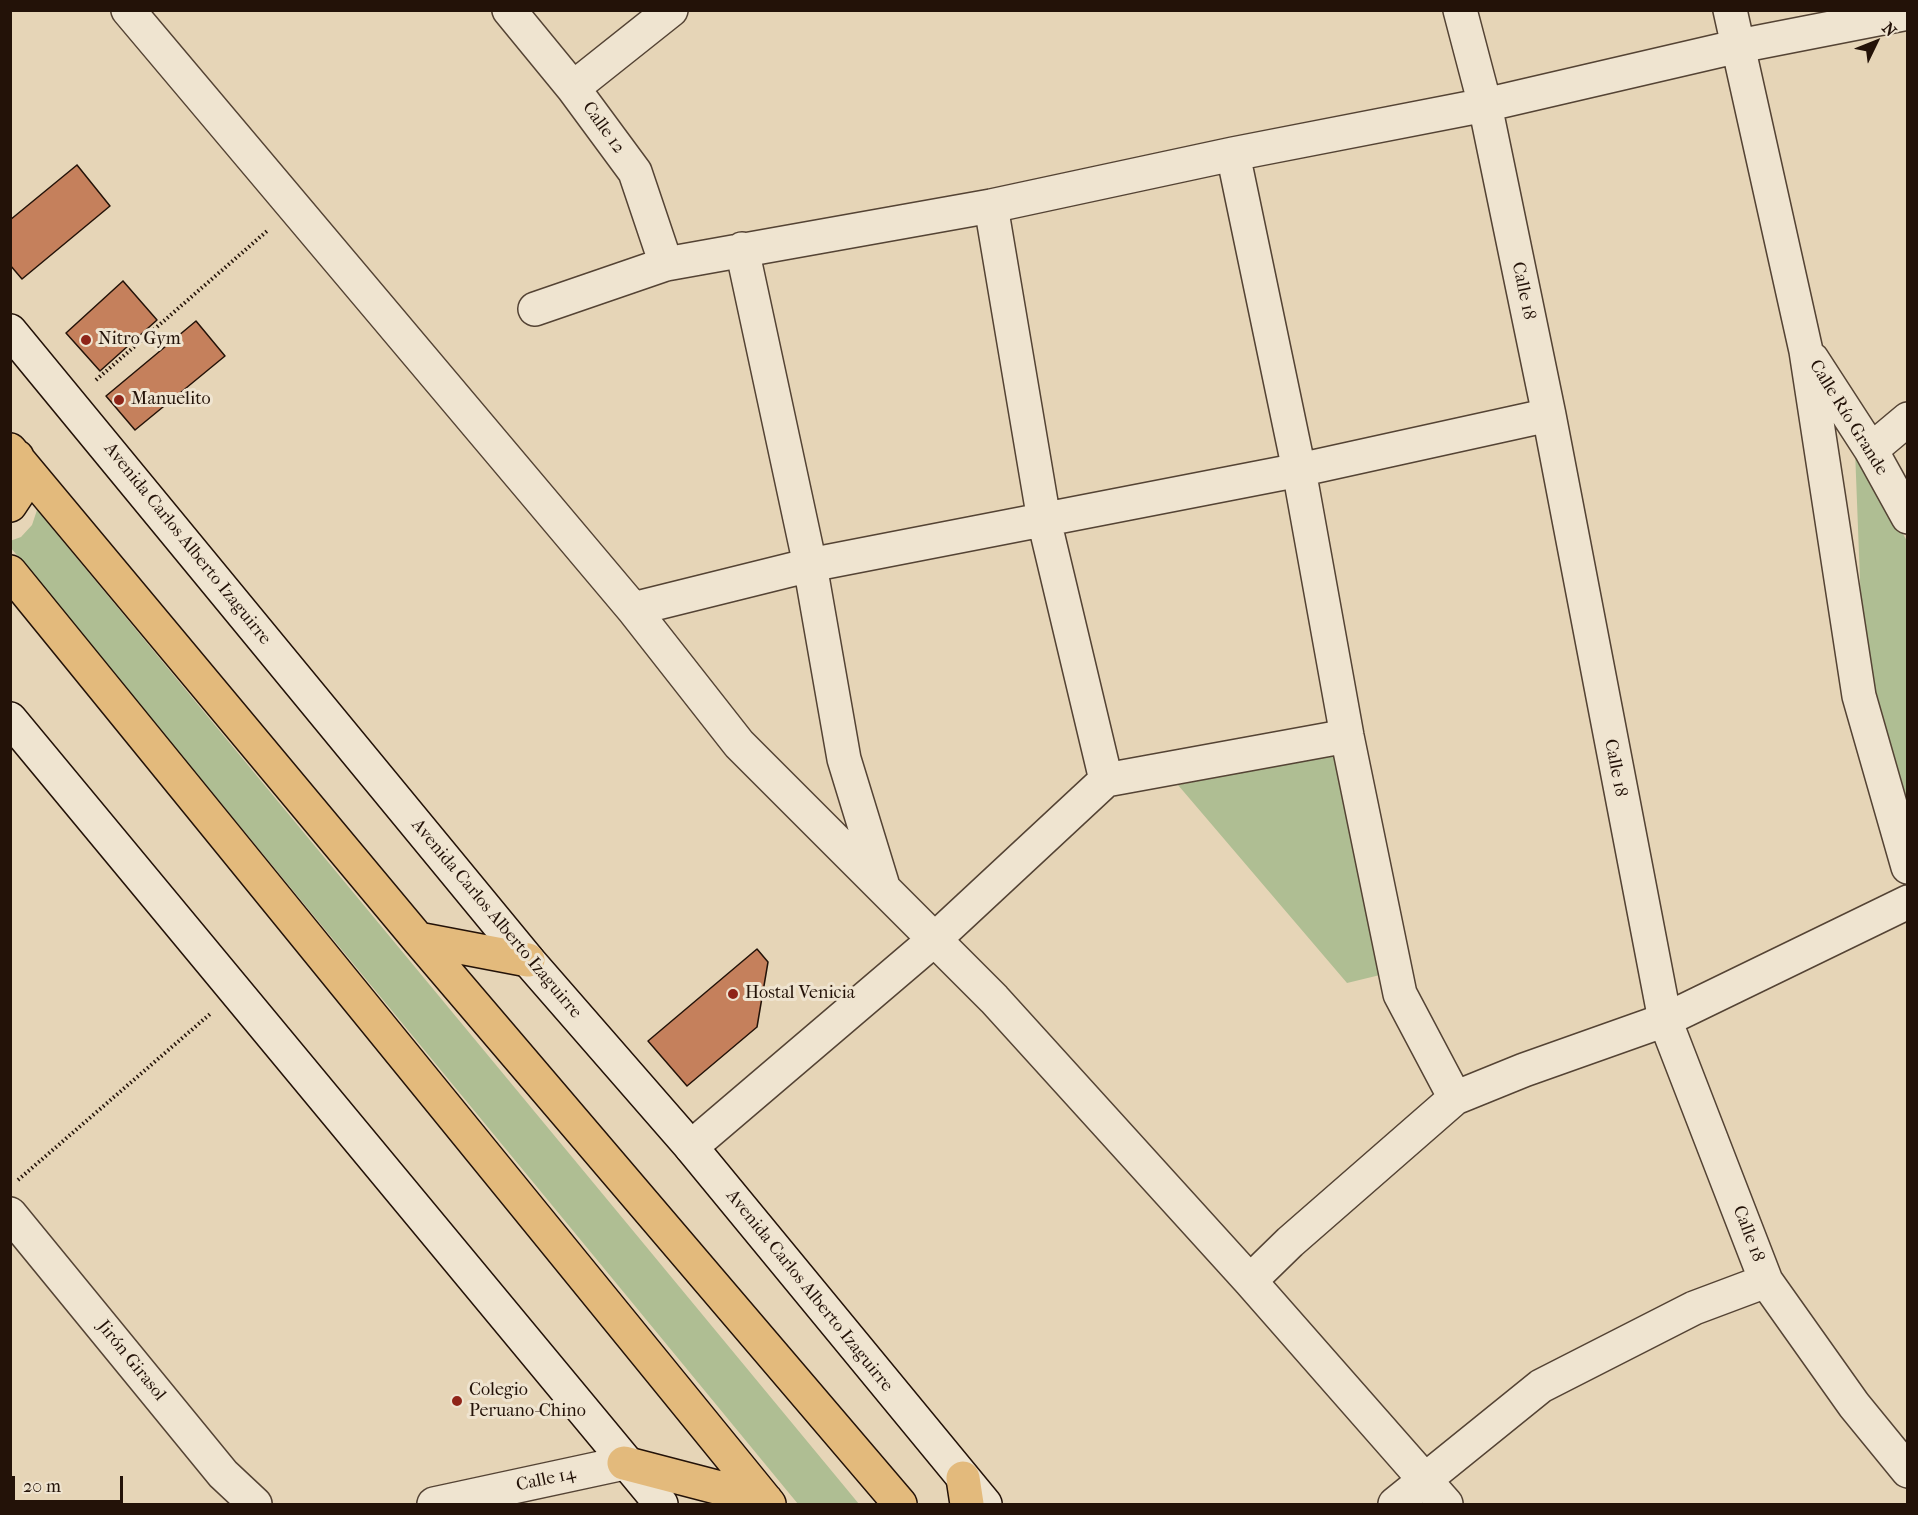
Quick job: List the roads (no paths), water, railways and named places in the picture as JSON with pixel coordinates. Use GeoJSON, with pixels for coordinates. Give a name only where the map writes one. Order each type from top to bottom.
{"type":"FeatureCollection","features":[{"type":"Feature","properties":{"kind":"main road"},"geometry":{"type":"LineString","coordinates":[[10,505],[18,493],[21,478],[14,453]]}},
{"type":"Feature","properties":{"kind":"main road"},"geometry":{"type":"LineString","coordinates":[[14,453],[418,939],[900,1504]]}},
{"type":"Feature","properties":{"kind":"main road"},"geometry":{"type":"LineString","coordinates":[[10,572],[768,1502]]}},
{"type":"Feature","properties":{"kind":"main road"},"geometry":{"type":"LineString","coordinates":[[418,939],[528,960]]}},
{"type":"Feature","properties":{"kind":"main road"},"geometry":{"type":"LineString","coordinates":[[624,1463],[768,1502]]}},
{"type":"Feature","properties":{"kind":"street"},"geometry":{"type":"LineString","coordinates":[[128,10],[633,609],[739,744],[994,999],[1250,1281],[1446,1504]]}},
{"type":"Feature","properties":{"kind":"street","name":"Calle 12"},"geometry":{"type":"LineString","coordinates":[[509,10],[573,88],[635,172],[666,264]]}},
{"type":"Feature","properties":{"kind":"street"},"geometry":{"type":"LineString","coordinates":[[573,88],[671,10]]}},
{"type":"Feature","properties":{"kind":"street","name":"Calle 18"},"geometry":{"type":"LineString","coordinates":[[1460,10],[1485,105],[1549,415],[1665,1020],[1766,1281],[1854,1405],[1908,1471]]}},
{"type":"Feature","properties":{"kind":"street"},"geometry":{"type":"LineString","coordinates":[[1730,10],[1806,351],[1859,696],[1908,867]]}},
{"type":"Feature","properties":{"kind":"street"},"geometry":{"type":"LineString","coordinates":[[535,309],[666,264],[991,206],[1233,154],[1485,105],[1738,46],[1908,13]]}},
{"type":"Feature","properties":{"kind":"street"},"geometry":{"type":"LineString","coordinates":[[1233,154],[1299,470],[1347,736],[1400,994],[1455,1098]]}},
{"type":"Feature","properties":{"kind":"street"},"geometry":{"type":"LineString","coordinates":[[991,206],[1044,520],[1106,780]]}},
{"type":"Feature","properties":{"kind":"street"},"geometry":{"type":"LineString","coordinates":[[742,249],[810,565],[844,759],[883,887]]}},
{"type":"Feature","properties":{"kind":"street","name":"Avenida Carlos Alberto Izaguirre"},"geometry":{"type":"LineString","coordinates":[[10,331],[71,402],[528,960],[691,1147],[965,1491],[985,1504]]}},
{"type":"Feature","properties":{"kind":"street","name":"Calle Río Grande"},"geometry":{"type":"LineString","coordinates":[[1806,351],[1871,450],[1908,517]]}},
{"type":"Feature","properties":{"kind":"street"},"geometry":{"type":"LineString","coordinates":[[633,609],[810,565],[1299,470],[1549,415]]}},
{"type":"Feature","properties":{"kind":"street"},"geometry":{"type":"LineString","coordinates":[[1871,450],[1908,419]]}},
{"type":"Feature","properties":{"kind":"street"},"geometry":{"type":"LineString","coordinates":[[10,719],[624,1463],[661,1504]]}},
{"type":"Feature","properties":{"kind":"street"},"geometry":{"type":"LineString","coordinates":[[691,1147],[935,939],[1106,780],[1347,736]]}},
{"type":"Feature","properties":{"kind":"street"},"geometry":{"type":"LineString","coordinates":[[1250,1281],[1290,1242],[1455,1098],[1524,1070],[1665,1020],[1908,902]]}},
{"type":"Feature","properties":{"kind":"street","name":"Jirón Girasol"},"geometry":{"type":"LineString","coordinates":[[11,1215],[223,1474],[255,1504]]}},
{"type":"Feature","properties":{"kind":"street"},"geometry":{"type":"LineString","coordinates":[[1395,1504],[1541,1386],[1694,1308],[1766,1281]]}},
{"type":"Feature","properties":{"kind":"street","name":"Calle 14"},"geometry":{"type":"LineString","coordinates":[[434,1504],[624,1463]]}},
{"type":"Feature","properties":{"kind":"place","name":"Nitro Gym"},"geometry":{"type":"Point","coordinates":[86,340]}},
{"type":"Feature","properties":{"kind":"place","name":"Manuelito"},"geometry":{"type":"Point","coordinates":[119,400]}},
{"type":"Feature","properties":{"kind":"place","name":"Hostal Venicia"},"geometry":{"type":"Point","coordinates":[733,994]}},
{"type":"Feature","properties":{"kind":"place","name":"Colegio Peruano-Chino"},"geometry":{"type":"Point","coordinates":[457,1401]}}]}
